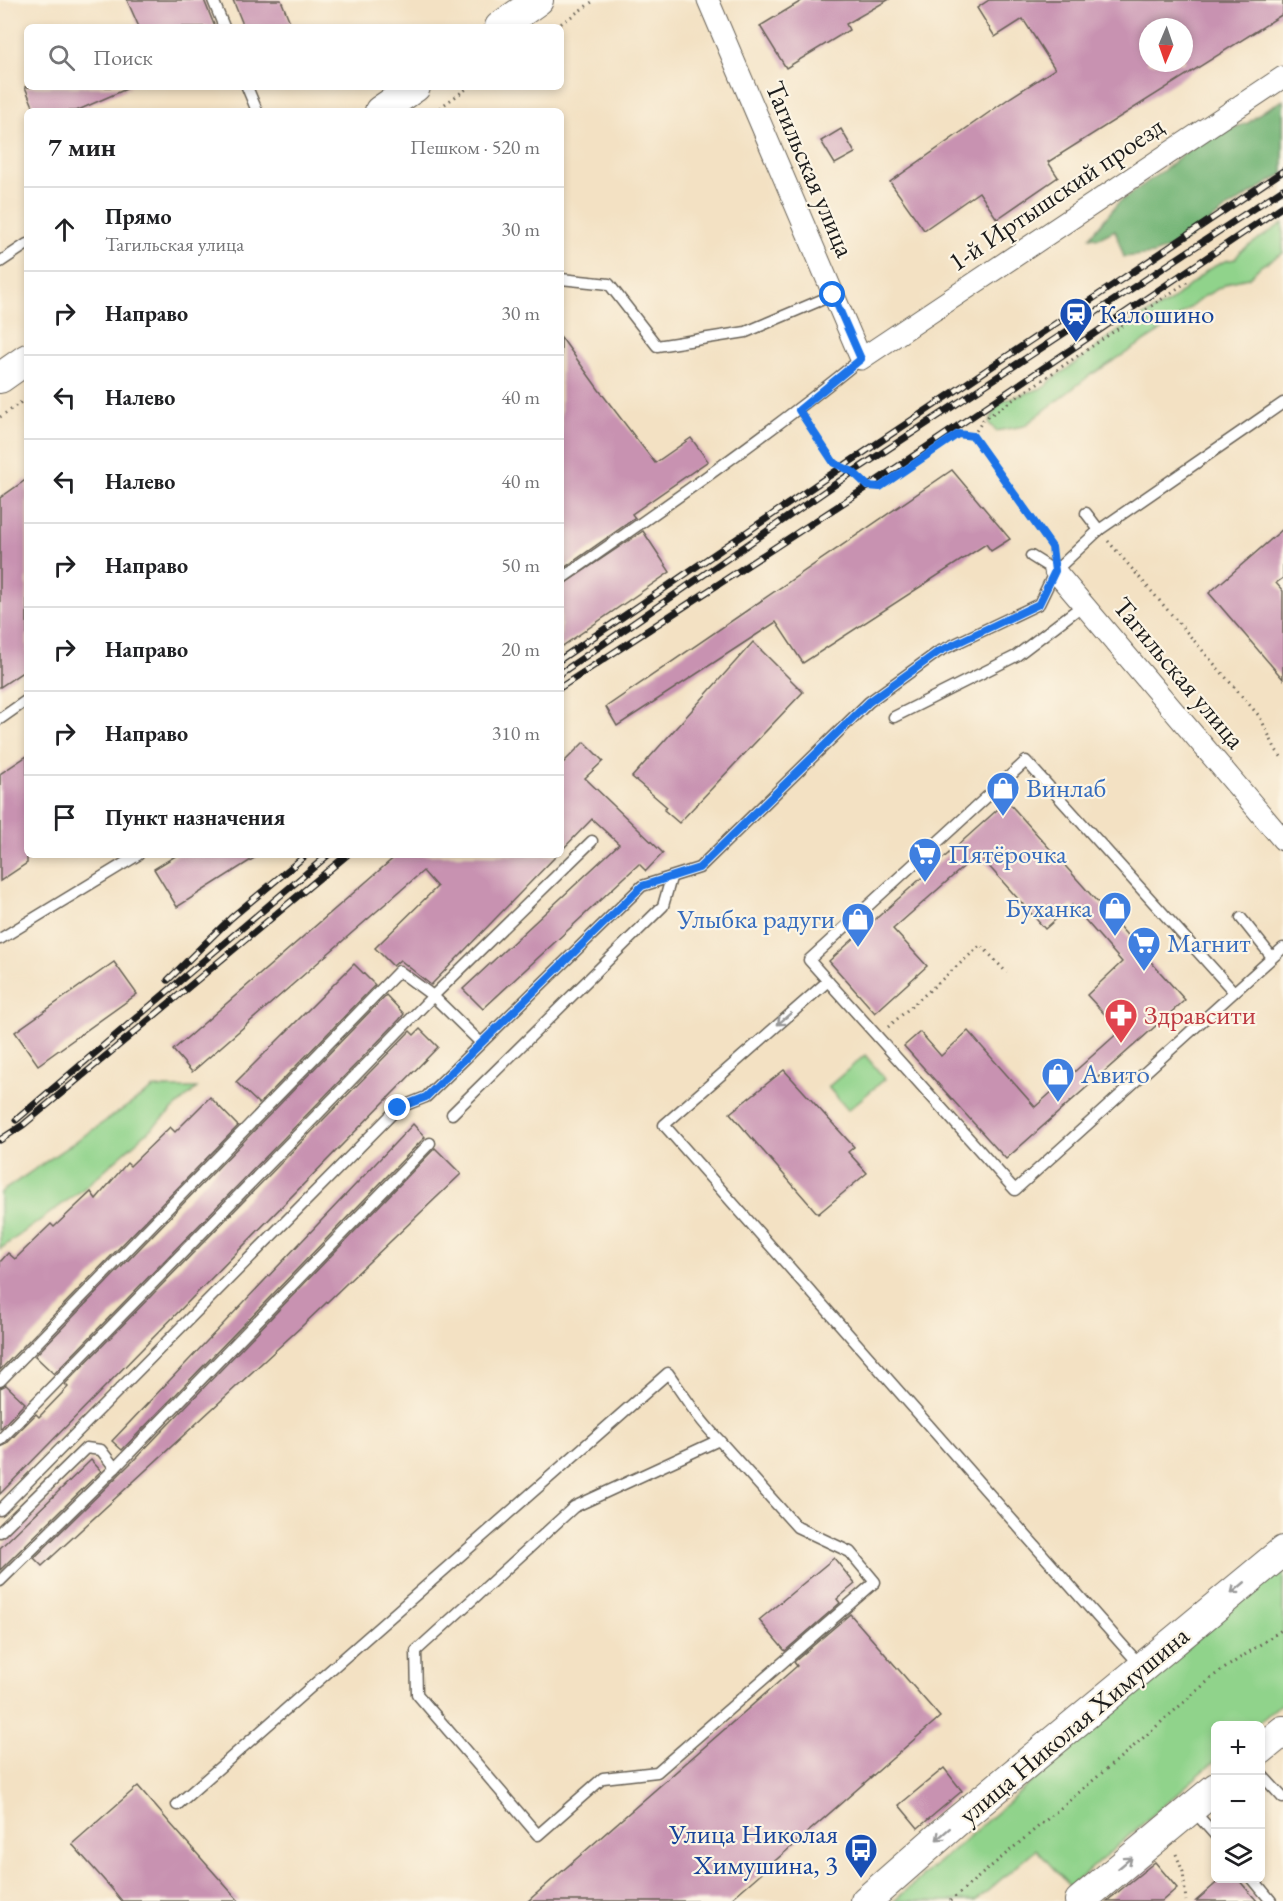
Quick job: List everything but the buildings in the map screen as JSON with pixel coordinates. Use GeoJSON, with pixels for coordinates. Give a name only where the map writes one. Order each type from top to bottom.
{"type":"FeatureCollection","features":[{"type":"Feature","properties":{"kind":"main road"},"geometry":{"type":"LineString","coordinates":[[504,24],[538,0]]}},
{"type":"Feature","properties":{"kind":"main road"},"geometry":{"type":"LineString","coordinates":[[0,378],[24,361]]}},
{"type":"Feature","properties":{"kind":"main road","name":"улица Николая Химушина"},"geometry":{"type":"LineString","coordinates":[[866,1901],[956,1822],[1283,1551]]}},
{"type":"Feature","properties":{"kind":"main road"},"geometry":{"type":"LineString","coordinates":[[1265,1746],[1283,1731]]}},
{"type":"Feature","properties":{"kind":"main road"},"geometry":{"type":"LineString","coordinates":[[1080,1901],[1211,1791]]}},
{"type":"Feature","properties":{"kind":"street","name":"Тагильская улица"},"geometry":{"type":"LineString","coordinates":[[708,0],[862,363]]}},
{"type":"Feature","properties":{"kind":"street","name":"1-й Иртышский проезд"},"geometry":{"type":"LineString","coordinates":[[862,363],[1283,77]]}},
{"type":"Feature","properties":{"kind":"street","name":"Тагильская улица"},"geometry":{"type":"LineString","coordinates":[[1055,571],[1283,840]]}},
{"type":"Feature","properties":{"kind":"lane"},"geometry":{"type":"LineString","coordinates":[[213,0],[223,24]]}},
{"type":"Feature","properties":{"kind":"lane"},"geometry":{"type":"LineString","coordinates":[[248,90],[256,108]]}},
{"type":"Feature","properties":{"kind":"lane"},"geometry":{"type":"LineString","coordinates":[[0,262],[24,246]]}},
{"type":"Feature","properties":{"kind":"lane"},"geometry":{"type":"LineString","coordinates":[[564,279],[609,284],[657,346],[746,332],[833,295]]}},
{"type":"Feature","properties":{"kind":"lane"},"geometry":{"type":"LineString","coordinates":[[564,577],[727,463],[862,363]]}},
{"type":"Feature","properties":{"kind":"lane"},"geometry":{"type":"LineString","coordinates":[[0,1510],[398,1108],[426,1097],[642,886],[699,868],[869,702],[938,652],[1039,604],[1055,571],[1099,530],[1283,403]]}},
{"type":"Feature","properties":{"kind":"lane"},"geometry":{"type":"LineString","coordinates":[[1086,513],[1099,530]]}},
{"type":"Feature","properties":{"kind":"lane"},"geometry":{"type":"LineString","coordinates":[[1031,556],[1055,571]]}},
{"type":"Feature","properties":{"kind":"lane"},"geometry":{"type":"LineString","coordinates":[[894,717],[1016,656],[1083,604]]}},
{"type":"Feature","properties":{"kind":"lane"},"geometry":{"type":"LineString","coordinates":[[0,718],[24,702]]}},
{"type":"Feature","properties":{"kind":"lane"},"geometry":{"type":"LineString","coordinates":[[1234,992],[1026,762],[809,960],[1015,1190],[1283,948]]}},
{"type":"Feature","properties":{"kind":"lane"},"geometry":{"type":"LineString","coordinates":[[0,1440],[434,996],[592,841]]}},
{"type":"Feature","properties":{"kind":"lane"},"geometry":{"type":"LineString","coordinates":[[0,939],[133,858]]}},
{"type":"Feature","properties":{"kind":"lane"},"geometry":{"type":"LineString","coordinates":[[452,1114],[663,906],[671,878]]}},
{"type":"Feature","properties":{"kind":"lane"},"geometry":{"type":"LineString","coordinates":[[1241,918],[1272,957]]}},
{"type":"Feature","properties":{"kind":"lane"},"geometry":{"type":"LineString","coordinates":[[0,1381],[399,971],[434,996],[481,1043]]}},
{"type":"Feature","properties":{"kind":"lane"},"geometry":{"type":"LineString","coordinates":[[828,981],[702,1095],[664,1125],[1142,1668]]}},
{"type":"Feature","properties":{"kind":"lane"},"geometry":{"type":"LineString","coordinates":[[0,1581],[115,1468],[430,1143]]}},
{"type":"Feature","properties":{"kind":"lane"},"geometry":{"type":"LineString","coordinates":[[177,1805],[668,1373],[703,1423],[719,1440],[797,1527],[850,1552],[875,1582],[657,1772],[603,1778],[538,1835],[417,1694],[416,1651],[574,1507],[719,1440]]}},
{"type":"Feature","properties":{"kind":"lane"},"geometry":{"type":"LineString","coordinates":[[0,1532],[86,1448],[101,1450],[115,1468]]}},
{"type":"Feature","properties":{"kind":"lane"},"geometry":{"type":"LineString","coordinates":[[1262,1775],[1283,1798]]}},
{"type":"Feature","properties":{"kind":"lane"},"geometry":{"type":"LineString","coordinates":[[1191,1808],[1211,1831]]}},
{"type":"Feature","properties":{"kind":"lane"},"geometry":{"type":"LineString","coordinates":[[1256,1883],[1271,1901]]}},
{"type":"Feature","properties":{"kind":"path"},"geometry":{"type":"LineString","coordinates":[[560,24],[595,0]]}},
{"type":"Feature","properties":{"kind":"path"},"geometry":{"type":"LineString","coordinates":[[439,108],[465,90]]}},
{"type":"Feature","properties":{"kind":"path"},"geometry":{"type":"LineString","coordinates":[[973,436],[983,420],[1187,282]]}},
{"type":"Feature","properties":{"kind":"path"},"geometry":{"type":"LineString","coordinates":[[0,417],[24,400]]}},
{"type":"Feature","properties":{"kind":"path"},"geometry":{"type":"LineString","coordinates":[[799,410],[834,463],[853,472],[868,486],[880,487],[958,434],[973,436],[1052,547],[1055,571]]}},
{"type":"Feature","properties":{"kind":"path"},"geometry":{"type":"LineString","coordinates":[[1099,530],[1260,717],[1276,750],[1283,759]]}},
{"type":"Feature","properties":{"kind":"path"},"geometry":{"type":"LineString","coordinates":[[888,1028],[981,945],[1007,973]]}},
{"type":"Feature","properties":{"kind":"path"},"geometry":{"type":"LineString","coordinates":[[950,1901],[1215,1675],[1283,1629]]}},
{"type":"Feature","properties":{"kind":"path"},"geometry":{"type":"LineString","coordinates":[[1173,1848],[1183,1872],[1186,1901]]}},
{"type":"Feature","properties":{"kind":"green space"},"geometry":{"type":"Polygon","coordinates":[[[1283,100],[1283,174],[1226,209],[1181,244],[1153,254],[1124,257],[1115,230],[1099,238],[1090,237],[1118,203],[1164,170],[1201,139],[1248,123],[1283,100]]]}},
{"type":"Feature","properties":{"kind":"green space"},"geometry":{"type":"Polygon","coordinates":[[[1283,223],[1283,253],[1262,265],[1248,278],[1230,282],[1203,297],[1161,331],[1089,376],[1024,426],[996,431],[989,423],[996,407],[1003,401],[1045,387],[1051,380],[1108,338],[1133,321],[1170,302],[1209,269],[1235,259],[1241,251],[1283,223]]]}},
{"type":"Feature","properties":{"kind":"green space"},"geometry":{"type":"Polygon","coordinates":[[[865,1055],[885,1079],[848,1110],[828,1087],[865,1055]]]}},
{"type":"Feature","properties":{"kind":"green space"},"geometry":{"type":"Polygon","coordinates":[[[154,1088],[197,1088],[82,1190],[0,1249],[0,1193],[154,1088]]]}},
{"type":"Feature","properties":{"kind":"green space"},"geometry":{"type":"Polygon","coordinates":[[[1283,1565],[1283,1702],[1261,1721],[1211,1721],[1211,1764],[1070,1887],[1036,1849],[976,1901],[894,1901],[1283,1565]]]}},
{"type":"Feature","properties":{"kind":"railway"},"geometry":{"type":"LineString","coordinates":[[564,657],[1283,171]]}},
{"type":"Feature","properties":{"kind":"railway"},"geometry":{"type":"LineString","coordinates":[[564,671],[853,472],[1283,189]]}},
{"type":"Feature","properties":{"kind":"railway"},"geometry":{"type":"LineString","coordinates":[[564,685],[869,486],[1283,206]]}},
{"type":"Feature","properties":{"kind":"railway"},"geometry":{"type":"LineString","coordinates":[[168,980],[231,918],[302,858]]}},
{"type":"Feature","properties":{"kind":"railway"},"geometry":{"type":"LineString","coordinates":[[16,1120],[324,858]]}},
{"type":"Feature","properties":{"kind":"railway"},"geometry":{"type":"LineString","coordinates":[[0,1140],[23,1125],[343,858]]}},
{"type":"Feature","properties":{"kind":"place","name":"Калошино"},"geometry":{"type":"Point","coordinates":[1076,343]}},
{"type":"Feature","properties":{"kind":"place","name":"Винлаб"},"geometry":{"type":"Point","coordinates":[1003,817]}},
{"type":"Feature","properties":{"kind":"place","name":"Пятёрочка"},"geometry":{"type":"Point","coordinates":[925,883]}},
{"type":"Feature","properties":{"kind":"place","name":"Буханка"},"geometry":{"type":"Point","coordinates":[1115,937]}},
{"type":"Feature","properties":{"kind":"place","name":"Улыбка радуги"},"geometry":{"type":"Point","coordinates":[858,948]}},
{"type":"Feature","properties":{"kind":"place","name":"Магнит"},"geometry":{"type":"Point","coordinates":[1144,972]}},
{"type":"Feature","properties":{"kind":"place","name":"Здравсити"},"geometry":{"type":"Point","coordinates":[1121,1044]}},
{"type":"Feature","properties":{"kind":"place","name":"Авито"},"geometry":{"type":"Point","coordinates":[1058,1103]}},
{"type":"Feature","properties":{"kind":"place","name":"Улица Николая Химушина, 3"},"geometry":{"type":"Point","coordinates":[861,1879]}},
{"type":"Feature","properties":{"kind":"route"},"geometry":{"type":"LineString","coordinates":[[398,1108],[426,1097],[642,886],[699,868],[869,702],[938,652],[1039,604],[1055,571],[1052,547],[973,436],[958,434],[880,487],[868,486],[853,472],[834,463],[799,410],[861,359],[833,295]]}}]}
